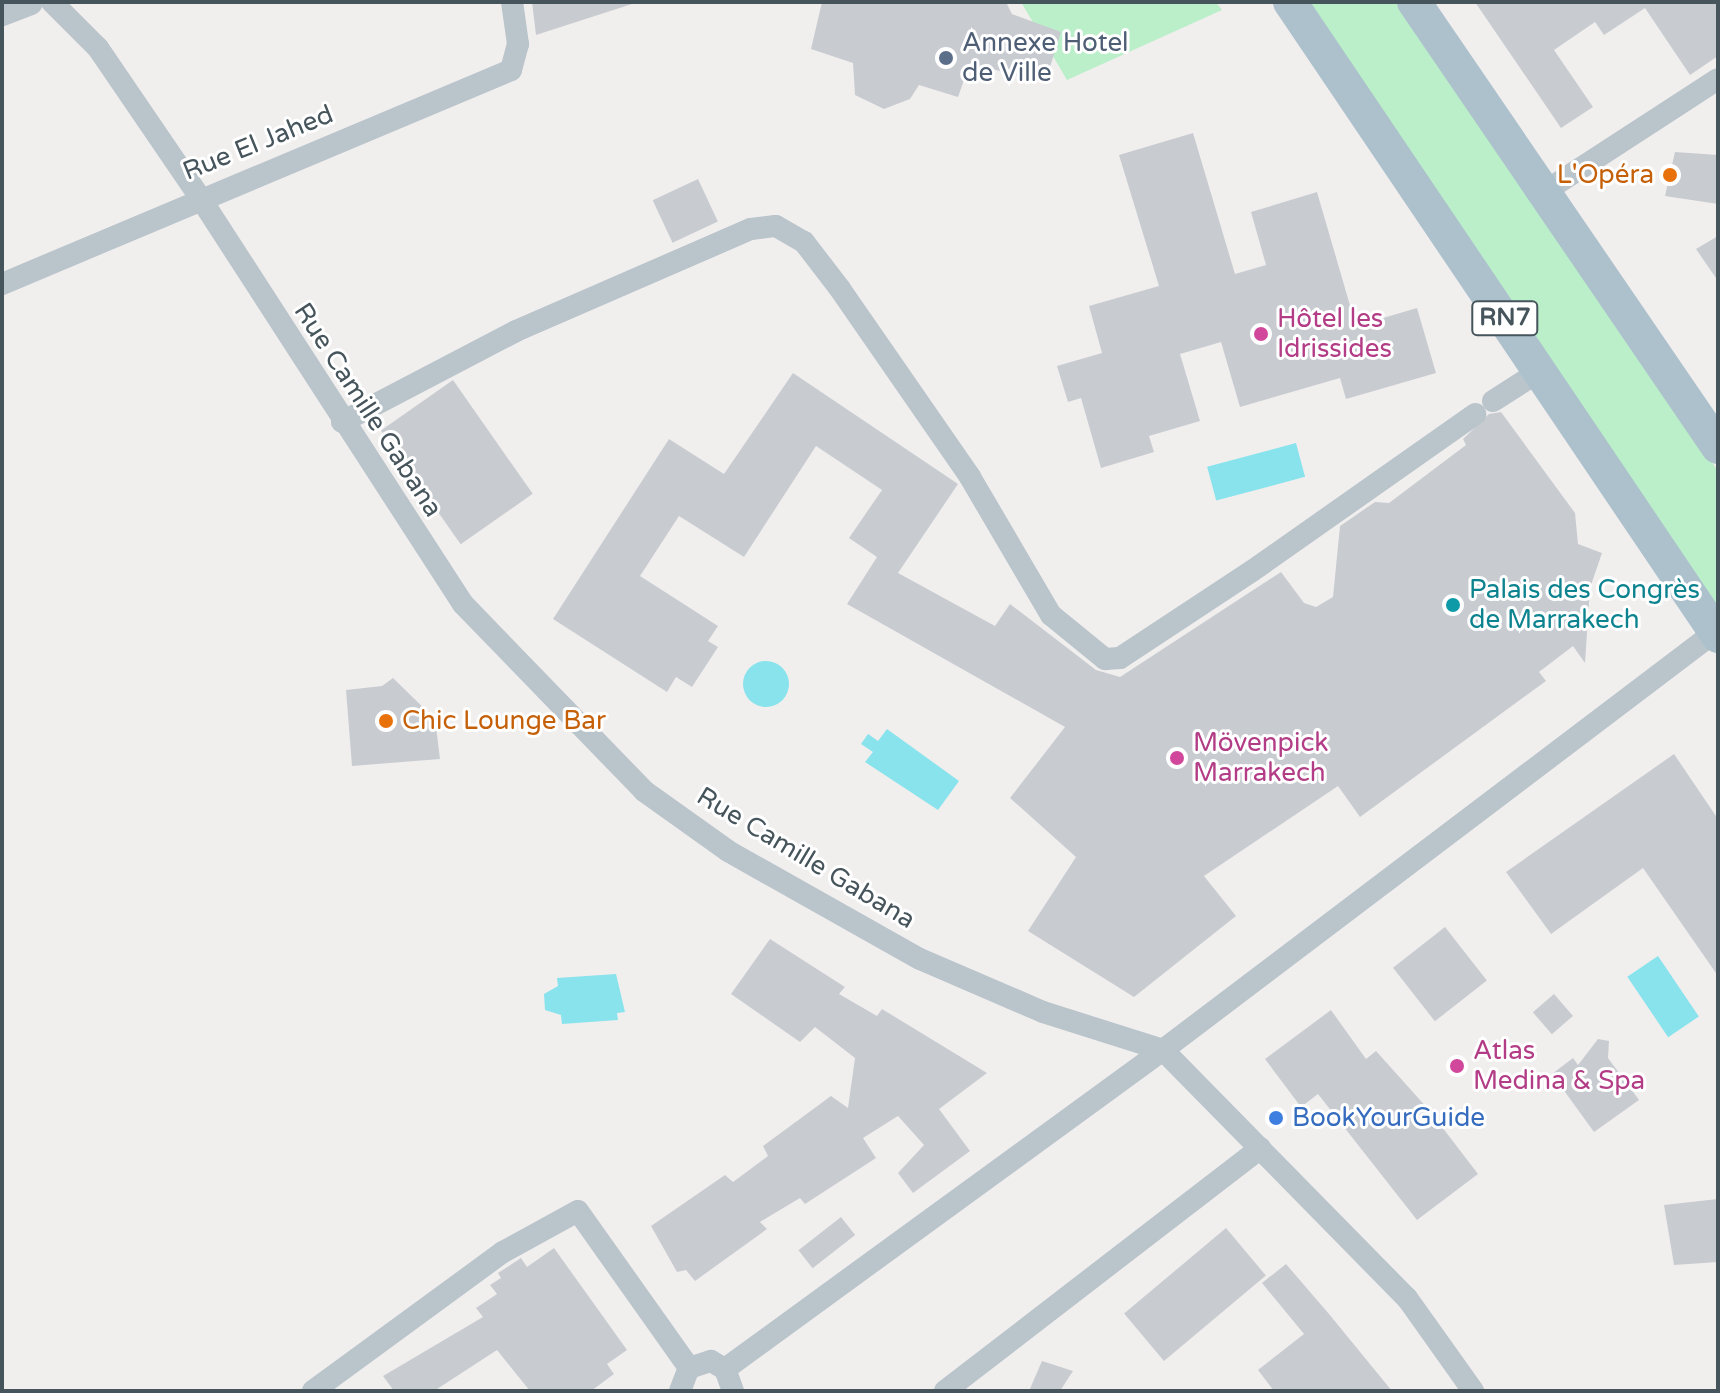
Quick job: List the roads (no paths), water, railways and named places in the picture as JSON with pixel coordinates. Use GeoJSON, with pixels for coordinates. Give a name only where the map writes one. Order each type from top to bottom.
{"type":"FeatureCollection","features":[{"type":"Feature","properties":{"kind":"main road","name":"RN7"},"geometry":{"type":"LineString","coordinates":[[1290,2],[1717,634]]}},
{"type":"Feature","properties":{"kind":"main road"},"geometry":{"type":"LineString","coordinates":[[1414,2],[1718,447]]}},
{"type":"Feature","properties":{"kind":"street"},"geometry":{"type":"LineString","coordinates":[[2,13],[30,2]]}},
{"type":"Feature","properties":{"kind":"street","name":"Rue Camille Gabana"},"geometry":{"type":"LineString","coordinates":[[52,2],[98,48],[199,196],[342,422],[463,604],[644,791],[728,851],[920,959],[1043,1012],[1163,1050],[1407,1298],[1473,1391]]}},
{"type":"Feature","properties":{"kind":"street","name":"Rue El Jahed"},"geometry":{"type":"LineString","coordinates":[[2,284],[199,196],[496,77],[515,66],[518,44],[512,2]]}},
{"type":"Feature","properties":{"kind":"street"},"geometry":{"type":"LineString","coordinates":[[1544,192],[1718,79]]}},
{"type":"Feature","properties":{"kind":"street"},"geometry":{"type":"LineString","coordinates":[[342,422],[516,331],[751,229],[776,226],[804,242],[840,289],[970,477],[1051,615],[1105,659],[1120,658],[1252,571],[1540,371]]}},
{"type":"Feature","properties":{"kind":"street"},"geometry":{"type":"LineString","coordinates":[[725,1369],[1163,1050],[1717,634]]}},
{"type":"Feature","properties":{"kind":"street"},"geometry":{"type":"LineString","coordinates":[[945,1391],[1260,1148]]}},
{"type":"Feature","properties":{"kind":"street"},"geometry":{"type":"LineString","coordinates":[[313,1391],[503,1252],[578,1211],[689,1368]]}},
{"type":"Feature","properties":{"kind":"street"},"geometry":{"type":"LineString","coordinates":[[689,1368],[711,1361],[725,1369],[733,1391]]}},
{"type":"Feature","properties":{"kind":"street"},"geometry":{"type":"LineString","coordinates":[[680,1391],[689,1368]]}},
{"type":"Feature","properties":{"kind":"water"},"geometry":{"type":"Polygon","coordinates":[[[1296,443],[1305,477],[1216,501],[1207,467],[1296,443]]]}},
{"type":"Feature","properties":{"kind":"water"},"geometry":{"type":"Polygon","coordinates":[[[766,661],[782,668],[789,684],[782,700],[766,707],[750,700],[743,684],[750,668],[766,661]]]}},
{"type":"Feature","properties":{"kind":"water"},"geometry":{"type":"Polygon","coordinates":[[[887,729],[959,781],[938,810],[865,762],[873,752],[861,744],[868,734],[878,741],[887,729]]]}},
{"type":"Feature","properties":{"kind":"water"},"geometry":{"type":"Polygon","coordinates":[[[1658,956],[1699,1017],[1668,1037],[1627,977],[1658,956]]]}},
{"type":"Feature","properties":{"kind":"water"},"geometry":{"type":"Polygon","coordinates":[[[616,974],[625,1012],[617,1013],[618,1020],[562,1024],[561,1015],[545,1010],[544,994],[558,986],[557,978],[616,974]]]}},
{"type":"Feature","properties":{"kind":"place","name":"Annexe Hotel de Ville"},"geometry":{"type":"Point","coordinates":[946,58]}},
{"type":"Feature","properties":{"kind":"place","name":"L'Opéra"},"geometry":{"type":"Point","coordinates":[1670,175]}},
{"type":"Feature","properties":{"kind":"place","name":"Hôtel les Idrissides"},"geometry":{"type":"Point","coordinates":[1261,334]}},
{"type":"Feature","properties":{"kind":"place","name":"Palais des Congrès de Marrakech"},"geometry":{"type":"Point","coordinates":[1453,605]}},
{"type":"Feature","properties":{"kind":"place","name":"Chic Lounge Bar"},"geometry":{"type":"Point","coordinates":[386,721]}},
{"type":"Feature","properties":{"kind":"place","name":"Mövenpick Marrakech"},"geometry":{"type":"Point","coordinates":[1177,758]}},
{"type":"Feature","properties":{"kind":"place","name":"Atlas Medina & Spa"},"geometry":{"type":"Point","coordinates":[1457,1066]}},
{"type":"Feature","properties":{"kind":"place","name":"BookYourGuide"},"geometry":{"type":"Point","coordinates":[1276,1118]}}]}
